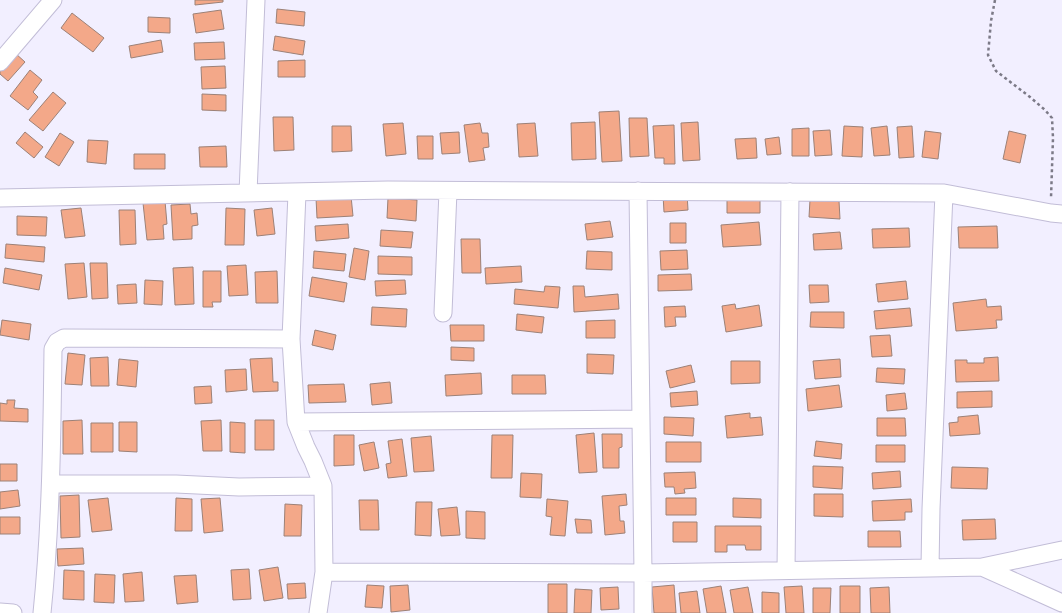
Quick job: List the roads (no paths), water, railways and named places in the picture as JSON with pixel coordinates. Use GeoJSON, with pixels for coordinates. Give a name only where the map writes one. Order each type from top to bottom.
{"type":"FeatureCollection","features":[{"type":"Feature","properties":{"kind":"street"},"geometry":{"type":"LineString","coordinates":[[0,62],[53,0]]}},
{"type":"Feature","properties":{"kind":"street"},"geometry":{"type":"LineString","coordinates":[[248,193],[256,0]]}},
{"type":"Feature","properties":{"kind":"street"},"geometry":{"type":"LineString","coordinates":[[0,198],[388,190],[944,193],[1057,213]]}},
{"type":"Feature","properties":{"kind":"street"},"geometry":{"type":"LineString","coordinates":[[443,313],[448,191]]}},
{"type":"Feature","properties":{"kind":"street"},"geometry":{"type":"LineString","coordinates":[[638,191],[643,613]]}},
{"type":"Feature","properties":{"kind":"street"},"geometry":{"type":"LineString","coordinates":[[786,571],[790,192]]}},
{"type":"Feature","properties":{"kind":"street"},"geometry":{"type":"LineString","coordinates":[[297,193],[291,339],[296,422],[306,447],[314,461],[323,486],[324,572],[318,613]]}},
{"type":"Feature","properties":{"kind":"street"},"geometry":{"type":"LineString","coordinates":[[930,568],[944,193]]}},
{"type":"Feature","properties":{"kind":"street"},"geometry":{"type":"LineString","coordinates":[[42,613],[47,567],[51,484],[53,349],[57,342],[64,338],[291,339]]}},
{"type":"Feature","properties":{"kind":"street"},"geometry":{"type":"LineString","coordinates":[[296,422],[641,419]]}},
{"type":"Feature","properties":{"kind":"street"},"geometry":{"type":"LineString","coordinates":[[51,484],[176,484],[239,487],[323,486]]}},
{"type":"Feature","properties":{"kind":"street"},"geometry":{"type":"LineString","coordinates":[[324,572],[643,573],[930,568],[982,566],[1062,550]]}},
{"type":"Feature","properties":{"kind":"street"},"geometry":{"type":"LineString","coordinates":[[982,566],[1062,603]]}},
{"type":"Feature","properties":{"kind":"street"},"geometry":{"type":"LineString","coordinates":[[0,612],[13,613]]}}]}
